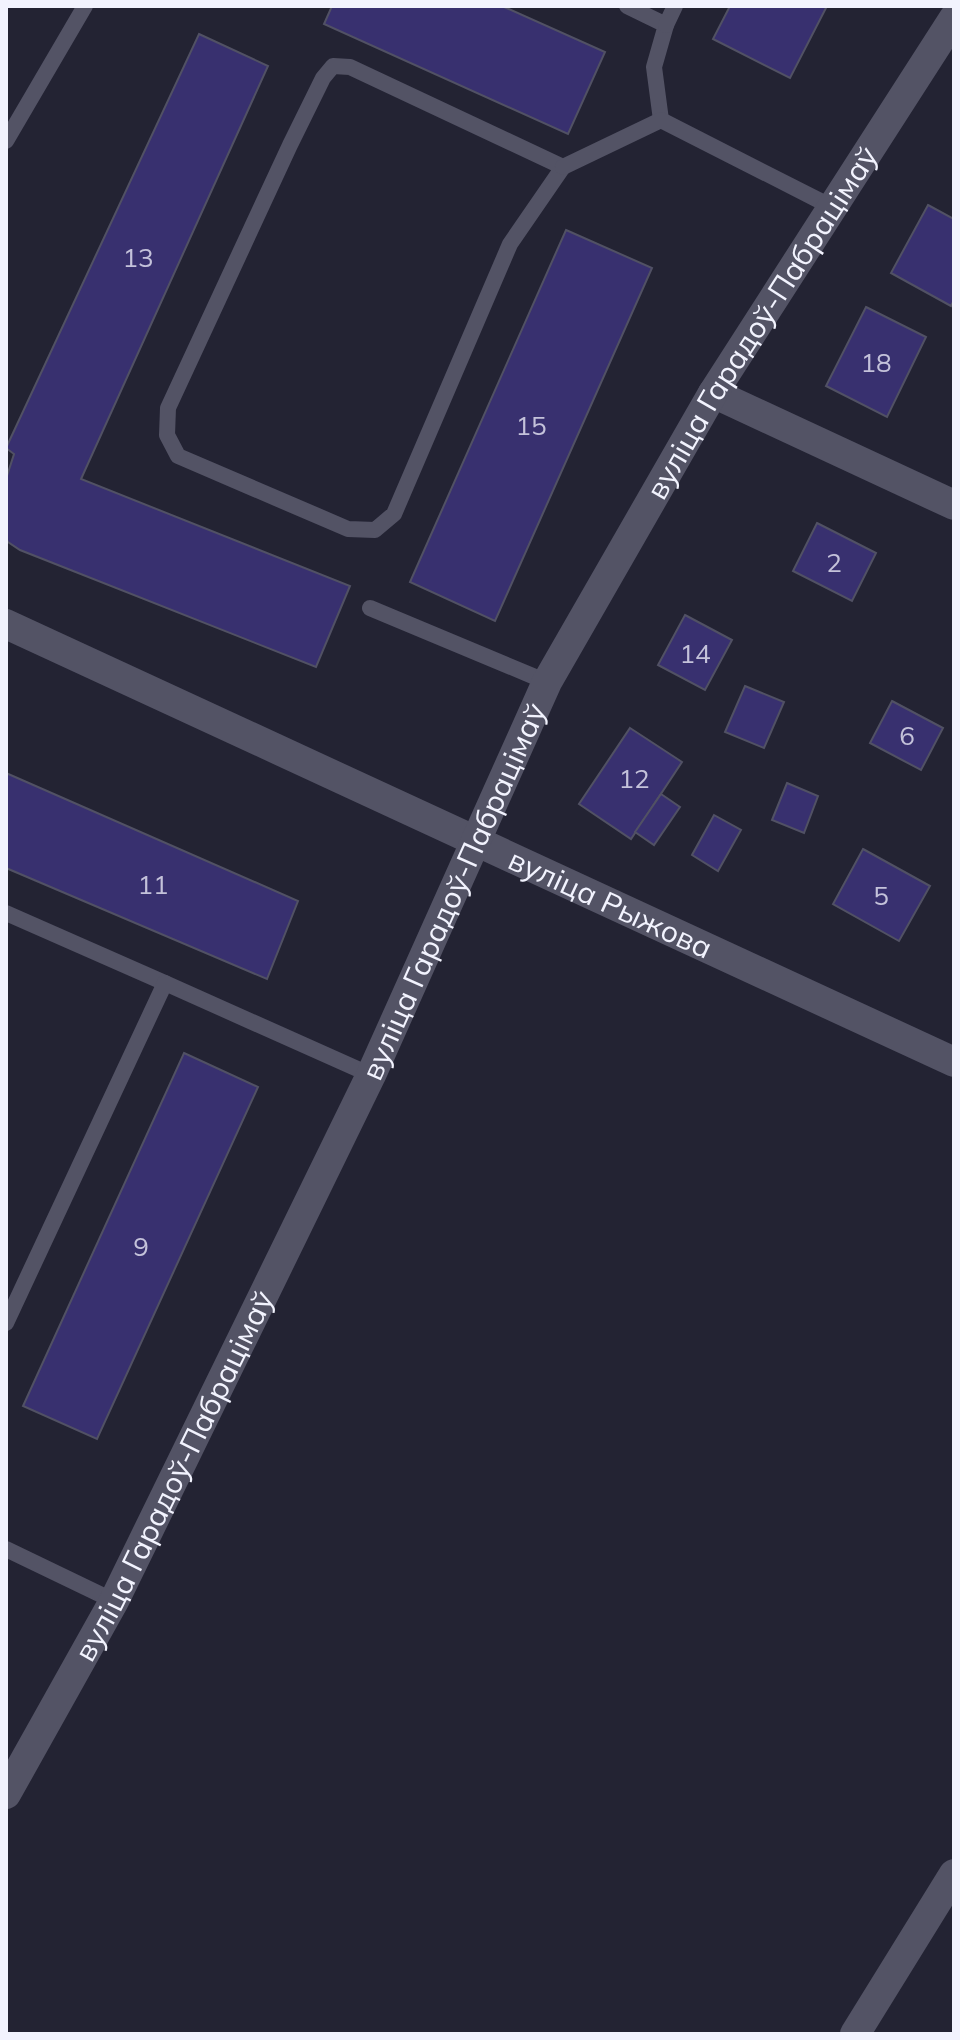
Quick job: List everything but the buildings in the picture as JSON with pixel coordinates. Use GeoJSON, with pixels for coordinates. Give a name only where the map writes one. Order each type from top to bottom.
{"type":"FeatureCollection","features":[{"type":"Feature","properties":{"kind":"street","name":"вуліца Гарадоў-Пабрацімаў"},"geometry":{"type":"LineString","coordinates":[[6,1794],[114,1601],[371,1075],[547,682],[713,393],[954,18]]}},
{"type":"Feature","properties":{"kind":"street"},"geometry":{"type":"LineString","coordinates":[[713,393],[954,505]]}},
{"type":"Feature","properties":{"kind":"street","name":"вуліца Рыжова"},"geometry":{"type":"LineString","coordinates":[[6,624],[954,1062]]}},
{"type":"Feature","properties":{"kind":"street"},"geometry":{"type":"LineString","coordinates":[[855,2034],[954,1874]]}},
{"type":"Feature","properties":{"kind":"lane"},"geometry":{"type":"LineString","coordinates":[[6,141],[85,6]]}},
{"type":"Feature","properties":{"kind":"lane"},"geometry":{"type":"LineString","coordinates":[[627,6],[666,25]]}},
{"type":"Feature","properties":{"kind":"lane"},"geometry":{"type":"LineString","coordinates":[[661,120],[654,67],[675,6]]}},
{"type":"Feature","properties":{"kind":"lane"},"geometry":{"type":"LineString","coordinates":[[563,167],[350,67],[333,66],[323,78],[290,145],[168,408],[167,435],[178,456],[348,529],[375,530],[394,514],[510,244],[563,167],[661,120]]}},
{"type":"Feature","properties":{"kind":"lane"},"geometry":{"type":"LineString","coordinates":[[661,120],[832,207]]}},
{"type":"Feature","properties":{"kind":"lane"},"geometry":{"type":"LineString","coordinates":[[370,608],[547,682]]}},
{"type":"Feature","properties":{"kind":"lane"},"geometry":{"type":"LineString","coordinates":[[6,913],[371,1075]]}},
{"type":"Feature","properties":{"kind":"lane"},"geometry":{"type":"LineString","coordinates":[[6,1323],[165,983]]}},
{"type":"Feature","properties":{"kind":"lane"},"geometry":{"type":"LineString","coordinates":[[6,1549],[114,1601]]}}]}
